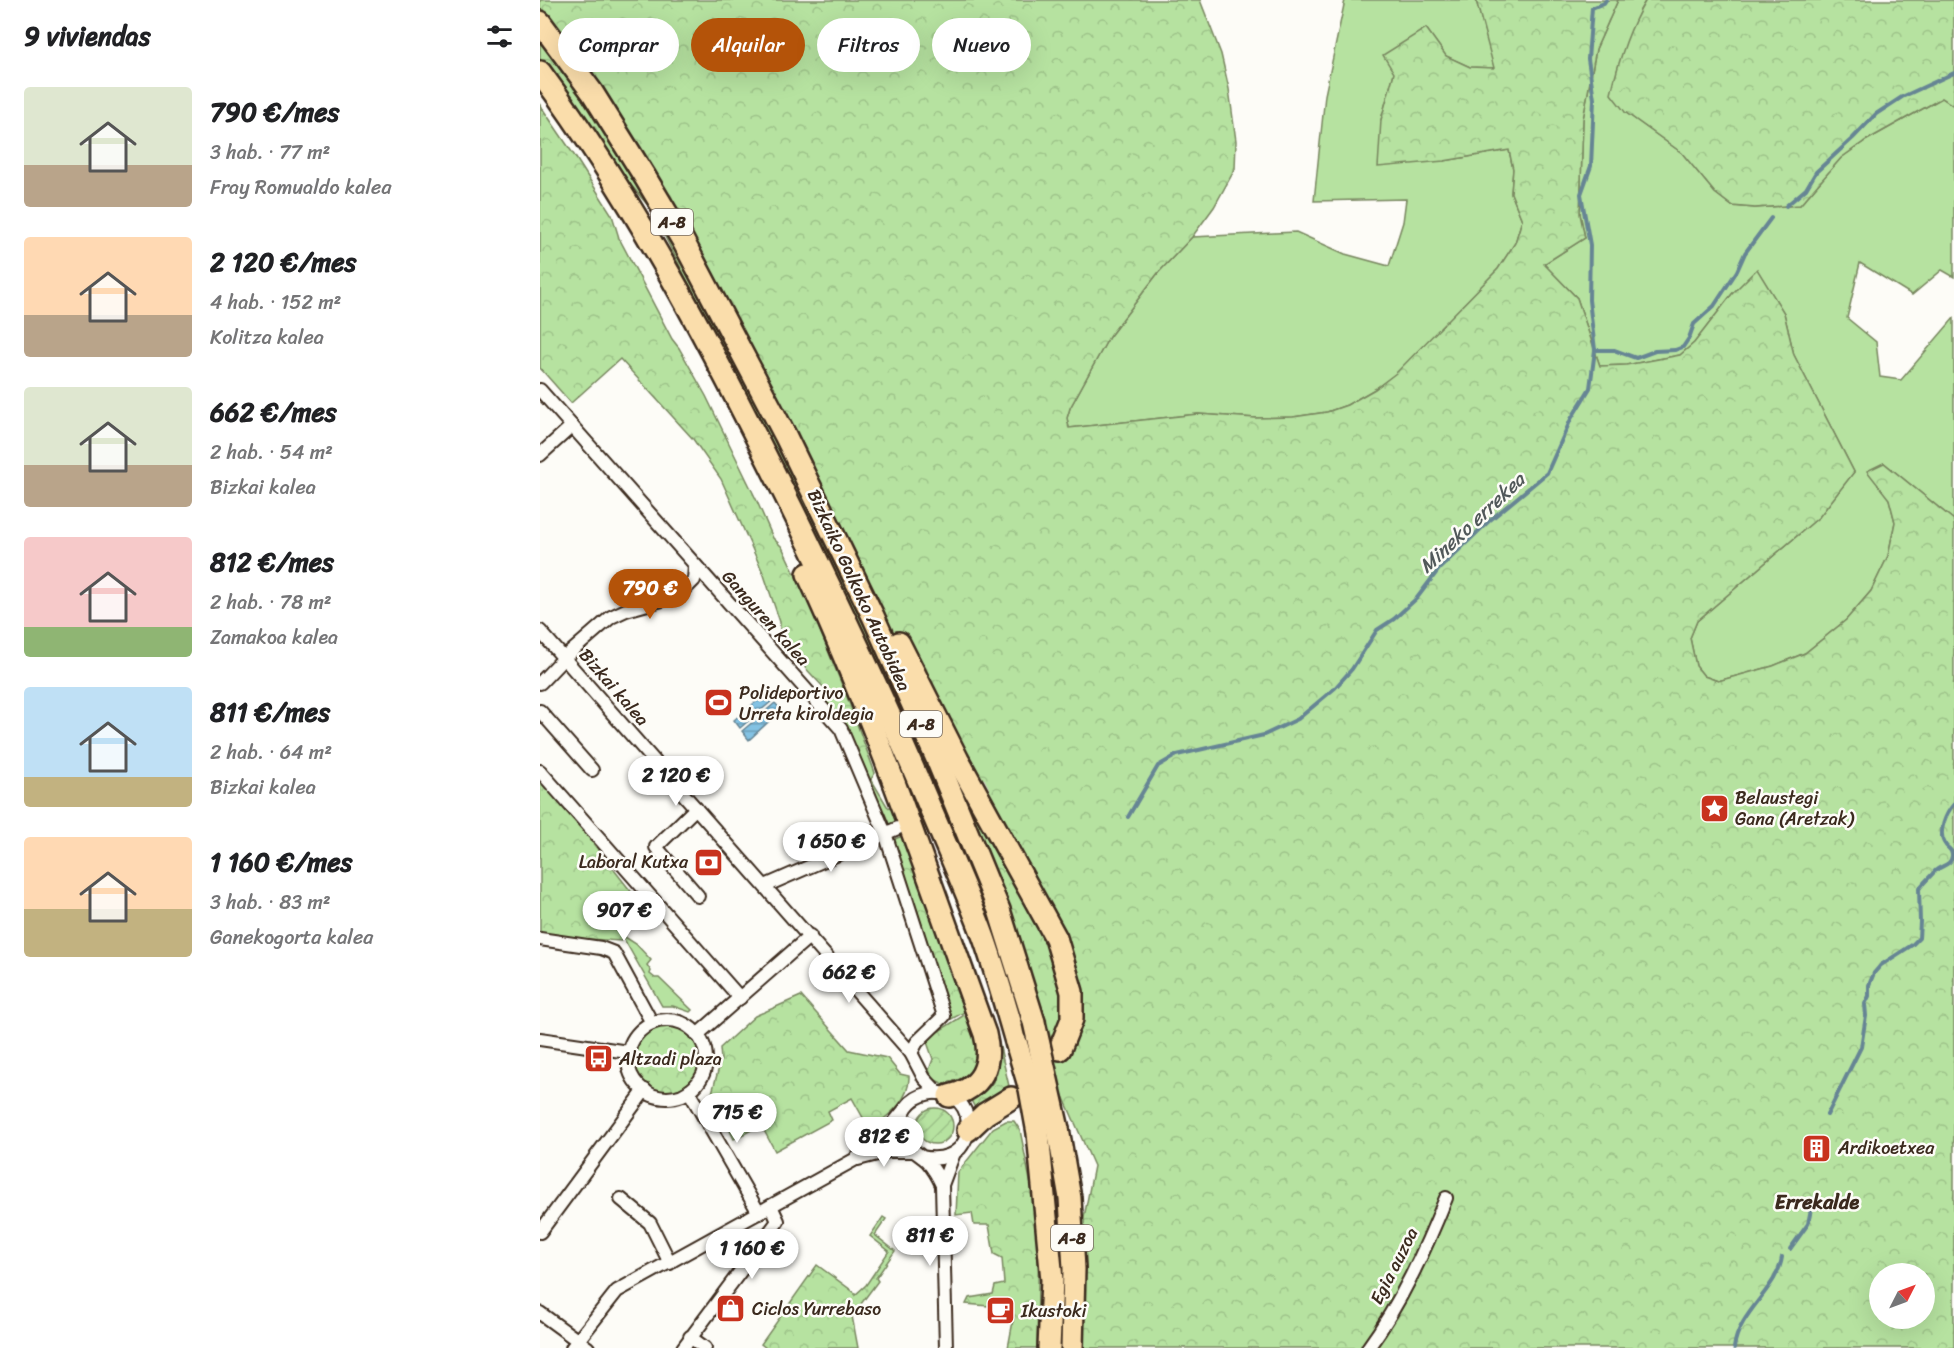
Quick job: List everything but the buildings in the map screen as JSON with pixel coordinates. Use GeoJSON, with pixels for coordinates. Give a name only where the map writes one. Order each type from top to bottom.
{"type":"FeatureCollection","features":[{"type":"Feature","properties":{"kind":"highway","name":"Bizkaiko Golkoko Autobidea"},"geometry":{"type":"LineString","coordinates":[[540,22],[592,92],[651,186],[720,310],[785,435],[873,616],[937,759],[999,910],[1034,1022],[1048,1131],[1052,1280],[1049,1348]]}},
{"type":"Feature","properties":{"kind":"highway","name":"Bizkaiko Golkoko Autobidea"},"geometry":{"type":"LineString","coordinates":[[540,72],[574,119],[651,243],[755,434],[846,620],[914,770],[984,938],[1030,1089],[1048,1131],[1070,1198],[1074,1269],[1072,1348]]}},
{"type":"Feature","properties":{"kind":"highway"},"geometry":{"type":"LineString","coordinates":[[755,434],[783,521],[828,616],[899,792],[985,1034],[988,1062],[977,1083],[967,1090],[944,1094]]}},
{"type":"Feature","properties":{"kind":"highway"},"geometry":{"type":"LineString","coordinates":[[785,435],[847,538],[958,760],[1056,938],[1072,992],[1072,1018],[1060,1049]]}},
{"type":"Feature","properties":{"kind":"highway"},"geometry":{"type":"LineString","coordinates":[[968,1130],[985,1114],[1011,1098]]}},
{"type":"Feature","properties":{"kind":"street","name":"Ganguren kalea"},"geometry":{"type":"LineString","coordinates":[[540,390],[841,729],[885,833],[944,1016],[917,1042],[911,1053]]}},
{"type":"Feature","properties":{"kind":"street"},"geometry":{"type":"LineString","coordinates":[[540,456],[572,426]]}},
{"type":"Feature","properties":{"kind":"street"},"geometry":{"type":"LineString","coordinates":[[540,683],[564,658],[611,617],[682,592],[694,580],[695,565]]}},
{"type":"Feature","properties":{"kind":"street","name":"Bizkai kalea"},"geometry":{"type":"LineString","coordinates":[[540,631],[911,1053],[930,1087],[961,1106],[966,1115],[968,1130]]}},
{"type":"Feature","properties":{"kind":"street"},"geometry":{"type":"LineString","coordinates":[[540,711],[592,770]]}},
{"type":"Feature","properties":{"kind":"street"},"geometry":{"type":"LineString","coordinates":[[540,771],[740,998]]}},
{"type":"Feature","properties":{"kind":"street"},"geometry":{"type":"LineString","coordinates":[[696,808],[656,847],[698,896]]}},
{"type":"Feature","properties":{"kind":"street"},"geometry":{"type":"LineString","coordinates":[[765,886],[898,828]]}},
{"type":"Feature","properties":{"kind":"street"},"geometry":{"type":"LineString","coordinates":[[698,1035],[810,936]]}},
{"type":"Feature","properties":{"kind":"street"},"geometry":{"type":"LineString","coordinates":[[540,939],[601,948],[614,953],[652,1023]]}},
{"type":"Feature","properties":{"kind":"street"},"geometry":{"type":"LineString","coordinates":[[664,1020],[677,1021],[698,1035],[703,1046],[705,1065],[698,1082],[689,1090],[678,1096],[666,1098],[652,1095],[632,1077],[628,1065],[628,1052],[633,1039],[642,1029],[664,1020]]}},
{"type":"Feature","properties":{"kind":"street"},"geometry":{"type":"LineString","coordinates":[[540,1039],[628,1052]]}},
{"type":"Feature","properties":{"kind":"street","name":"Bizkai kalea"},"geometry":{"type":"LineString","coordinates":[[916,1098],[920,1085],[917,1067]]}},
{"type":"Feature","properties":{"kind":"street"},"geometry":{"type":"LineString","coordinates":[[540,1232],[645,1090]]}},
{"type":"Feature","properties":{"kind":"street"},"geometry":{"type":"LineString","coordinates":[[689,1090],[759,1213]]}},
{"type":"Feature","properties":{"kind":"street"},"geometry":{"type":"LineString","coordinates":[[540,1313],[579,1346],[617,1291],[854,1160],[883,1136],[916,1098],[922,1095],[944,1094]]}},
{"type":"Feature","properties":{"kind":"street"},"geometry":{"type":"LineString","coordinates":[[905,1109],[902,1120],[905,1142],[930,1164],[942,1185]]}},
{"type":"Feature","properties":{"kind":"street"},"geometry":{"type":"LineString","coordinates":[[854,1160],[889,1151],[917,1154],[933,1159],[944,1158],[954,1154],[962,1146],[968,1130]]}},
{"type":"Feature","properties":{"kind":"street"},"geometry":{"type":"LineString","coordinates":[[946,1348],[942,1185],[954,1154]]}},
{"type":"Feature","properties":{"kind":"street","name":"Egia auzoa"},"geometry":{"type":"LineString","coordinates":[[1368,1348],[1384,1327],[1431,1236],[1446,1198]]}},
{"type":"Feature","properties":{"kind":"street"},"geometry":{"type":"LineString","coordinates":[[621,1199],[650,1223],[670,1263]]}},
{"type":"Feature","properties":{"kind":"street"},"geometry":{"type":"LineString","coordinates":[[683,1348],[778,1221],[771,1206]]}},
{"type":"Feature","properties":{"kind":"street"},"geometry":{"type":"LineString","coordinates":[[690,1337],[705,1348]]}},
{"type":"Feature","properties":{"kind":"green space"},"geometry":{"type":"Polygon","coordinates":[[[540,0],[1200,0],[1221,54],[1229,89],[1236,141],[1235,169],[1214,207],[1192,237],[1158,273],[1109,337],[1070,408],[1067,418],[1069,428],[1198,414],[1256,418],[1293,417],[1327,412],[1347,405],[1375,389],[1396,373],[1498,269],[1515,243],[1522,220],[1511,193],[1513,169],[1509,150],[1444,161],[1378,167],[1381,120],[1394,73],[1383,55],[1426,28],[1446,56],[1470,67],[1494,68],[1476,0],[1618,0],[1596,49],[1583,119],[1580,214],[1585,238],[1544,264],[1577,298],[1600,366],[1626,365],[1680,355],[1694,343],[1732,294],[1757,269],[1784,313],[1794,355],[1854,472],[1819,517],[1697,621],[1690,638],[1696,666],[1704,676],[1718,681],[1773,666],[1805,653],[1846,620],[1871,591],[1888,556],[1895,522],[1889,499],[1867,471],[1884,463],[1954,520],[1954,1348],[1071,1348],[1074,1269],[1094,1166],[814,532],[651,209],[540,77],[540,0]]]}},
{"type":"Feature","properties":{"kind":"green space"},"geometry":{"type":"Polygon","coordinates":[[[1345,0],[1476,0],[1495,68],[1470,67],[1446,56],[1426,28],[1394,73],[1381,120],[1444,161],[1509,150],[1513,169],[1511,193],[1522,220],[1515,243],[1498,269],[1397,373],[1347,405],[1327,412],[1293,417],[1256,418],[1198,414],[1069,428],[1067,418],[1070,408],[1109,337],[1158,273],[1192,237],[1296,232],[1345,254],[1389,266],[1403,222],[1406,199],[1314,201],[1325,95],[1345,0]]]}},
{"type":"Feature","properties":{"kind":"green space"},"geometry":{"type":"Polygon","coordinates":[[[1618,0],[1646,0],[1617,71],[1625,112],[1682,153],[1715,193],[1732,206],[1755,208],[1800,205],[1841,158],[1865,141],[1942,98],[1954,106],[1954,277],[1942,270],[1912,295],[1860,263],[1847,318],[1876,342],[1880,377],[1901,380],[1954,318],[1954,520],[1884,463],[1868,471],[1889,499],[1895,522],[1888,556],[1871,591],[1846,620],[1805,653],[1773,666],[1718,681],[1704,676],[1696,666],[1690,638],[1697,621],[1819,517],[1854,472],[1794,355],[1784,313],[1757,270],[1732,294],[1694,343],[1680,355],[1626,365],[1600,366],[1577,298],[1544,264],[1585,238],[1580,214],[1583,119],[1596,49],[1618,0]]]}},
{"type":"Feature","properties":{"kind":"green space"},"geometry":{"type":"Polygon","coordinates":[[[1646,0],[1954,0],[1954,106],[1942,98],[1865,141],[1841,158],[1800,205],[1755,208],[1732,206],[1715,193],[1682,153],[1625,112],[1611,94],[1625,46],[1646,0]]]}},
{"type":"Feature","properties":{"kind":"green space"},"geometry":{"type":"Polygon","coordinates":[[[540,105],[612,215],[619,238],[672,339],[706,396],[773,538],[782,547],[807,599],[849,702],[875,773],[871,779],[887,806],[896,813],[898,828],[885,833],[827,713],[827,691],[780,641],[780,622],[764,575],[721,479],[693,439],[620,359],[571,403],[540,368],[540,105]]]}},
{"type":"Feature","properties":{"kind":"green space"},"geometry":{"type":"Polygon","coordinates":[[[540,776],[633,894],[621,941],[540,936],[540,776]]]}},
{"type":"Feature","properties":{"kind":"green space"},"geometry":{"type":"Polygon","coordinates":[[[902,836],[970,1009],[948,1021],[883,844],[902,836]]]}},
{"type":"Feature","properties":{"kind":"green space"},"geometry":{"type":"Polygon","coordinates":[[[625,937],[636,944],[651,960],[647,965],[651,971],[650,974],[659,978],[692,1010],[690,1012],[673,1006],[662,1006],[624,939],[625,937]]]}},
{"type":"Feature","properties":{"kind":"green space"},"geometry":{"type":"Polygon","coordinates":[[[801,996],[849,1050],[887,1058],[900,1074],[909,1076],[906,1093],[897,1107],[870,1130],[852,1098],[828,1111],[832,1120],[775,1151],[761,1125],[734,1139],[712,1093],[721,1060],[720,1048],[755,1016],[801,996]]]}},
{"type":"Feature","properties":{"kind":"green space"},"geometry":{"type":"Polygon","coordinates":[[[969,1012],[981,1051],[974,1069],[960,1079],[944,1084],[933,1079],[929,1070],[933,1059],[927,1042],[931,1036],[969,1012]]]}},
{"type":"Feature","properties":{"kind":"green space"},"geometry":{"type":"Polygon","coordinates":[[[673,1025],[691,1034],[698,1045],[700,1058],[698,1071],[691,1082],[680,1089],[661,1091],[643,1082],[636,1071],[634,1052],[643,1034],[654,1027],[673,1025]]]}},
{"type":"Feature","properties":{"kind":"green space"},"geometry":{"type":"Polygon","coordinates":[[[999,1043],[1009,1086],[975,1108],[971,1100],[987,1089],[998,1070],[999,1043]]]}},
{"type":"Feature","properties":{"kind":"green space"},"geometry":{"type":"Polygon","coordinates":[[[935,1108],[948,1113],[953,1126],[948,1139],[935,1144],[922,1139],[917,1126],[922,1113],[935,1108]]]}},
{"type":"Feature","properties":{"kind":"green space"},"geometry":{"type":"Polygon","coordinates":[[[1006,1121],[1014,1121],[1020,1130],[1039,1226],[1037,1348],[1008,1348],[1014,1316],[989,1306],[966,1304],[969,1298],[993,1294],[995,1286],[1004,1284],[1002,1258],[994,1254],[989,1225],[974,1225],[972,1213],[956,1215],[958,1172],[993,1128],[1006,1121]]]}},
{"type":"Feature","properties":{"kind":"green space"},"geometry":{"type":"Polygon","coordinates":[[[883,1217],[886,1219],[875,1235],[895,1251],[876,1278],[878,1281],[852,1316],[858,1348],[766,1348],[761,1344],[817,1265],[855,1295],[866,1285],[889,1251],[870,1236],[883,1217]]]}},
{"type":"Feature","properties":{"kind":"water"},"geometry":{"type":"Polygon","coordinates":[[[765,694],[772,701],[740,728],[734,720],[765,694]]]}},
{"type":"Feature","properties":{"kind":"water"},"geometry":{"type":"Polygon","coordinates":[[[775,703],[781,710],[749,740],[742,731],[775,703]]]}},
{"type":"Feature","properties":{"kind":"waterway","name":"Mineko errekea"},"geometry":{"type":"LineString","coordinates":[[1128,817],[1158,766],[1177,755],[1264,735],[1298,719],[1335,688],[1352,669],[1377,630],[1394,619],[1417,598],[1439,569],[1489,521],[1547,473],[1571,419],[1590,388],[1595,350],[1589,300],[1590,245],[1581,194],[1591,166],[1594,99],[1588,59],[1592,8],[1606,0]]}},
{"type":"Feature","properties":{"kind":"waterway","name":"Mineko errekea"},"geometry":{"type":"LineString","coordinates":[[1786,206],[1806,189],[1816,172],[1876,114],[1902,97],[1954,73]]}},
{"type":"Feature","properties":{"kind":"waterway","name":"Mineko errekea"},"geometry":{"type":"LineString","coordinates":[[1595,350],[1614,350],[1636,358],[1655,351],[1675,350],[1683,347],[1694,324],[1714,306],[1737,271],[1745,253],[1771,218]]}},
{"type":"Feature","properties":{"kind":"waterway"},"geometry":{"type":"LineString","coordinates":[[1827,1115],[1861,1047],[1866,1016],[1865,1004],[1874,973],[1881,965],[1919,938],[1919,889],[1937,869],[1948,864],[1951,859],[1952,852],[1946,846],[1942,829],[1954,804]]}},
{"type":"Feature","properties":{"kind":"waterway"},"geometry":{"type":"LineString","coordinates":[[1790,1249],[1808,1224],[1813,1199]]}},
{"type":"Feature","properties":{"kind":"waterway"},"geometry":{"type":"LineString","coordinates":[[1734,1348],[1743,1323],[1773,1280],[1782,1257]]}},
{"type":"Feature","properties":{"kind":"tunnel"},"geometry":{"type":"LineString","coordinates":[[905,824],[987,784]]}},
{"type":"Feature","properties":{"kind":"place","name":"Polideportivo Urreta kiroldegia"},"geometry":{"type":"Point","coordinates":[718,703]}},
{"type":"Feature","properties":{"kind":"place","name":"Belaustegi Gana (Aretzak)"},"geometry":{"type":"Point","coordinates":[1714,808]}},
{"type":"Feature","properties":{"kind":"place","name":"Laboral Kutxa"},"geometry":{"type":"Point","coordinates":[709,862]}},
{"type":"Feature","properties":{"kind":"place","name":"Altzadi plaza"},"geometry":{"type":"Point","coordinates":[598,1059]}},
{"type":"Feature","properties":{"kind":"place","name":"Ardikoetxea"},"geometry":{"type":"Point","coordinates":[1817,1148]}},
{"type":"Feature","properties":{"kind":"place","name":"Ciclos Yurrebaso"},"geometry":{"type":"Point","coordinates":[731,1309]}},
{"type":"Feature","properties":{"kind":"place","name":"Ikustoki"},"geometry":{"type":"Point","coordinates":[1000,1311]}},
{"type":"Feature","properties":{"kind":"district","name":"Errekalde"},"geometry":{"type":"Point","coordinates":[1817,1202]}}]}
